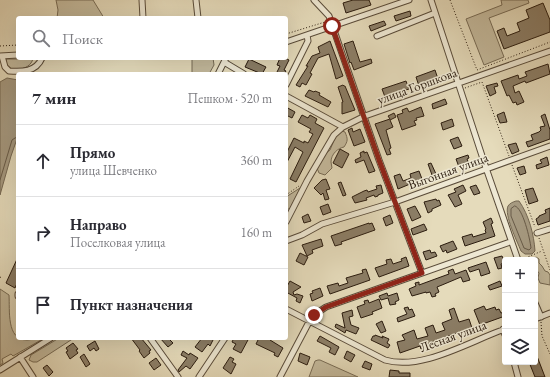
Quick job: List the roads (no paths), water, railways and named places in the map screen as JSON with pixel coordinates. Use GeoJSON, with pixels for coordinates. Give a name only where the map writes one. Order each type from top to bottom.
{"type":"FeatureCollection","features":[{"type":"Feature","properties":{"kind":"street"},"geometry":{"type":"LineString","coordinates":[[142,0],[143,16]]}},
{"type":"Feature","properties":{"kind":"street"},"geometry":{"type":"LineString","coordinates":[[196,0],[198,16]]}},
{"type":"Feature","properties":{"kind":"street"},"geometry":{"type":"LineString","coordinates":[[314,0],[329,16],[395,202],[422,273]]}},
{"type":"Feature","properties":{"kind":"street"},"geometry":{"type":"LineString","coordinates":[[288,41],[307,35],[331,23],[410,0]]}},
{"type":"Feature","properties":{"kind":"street"},"geometry":{"type":"LineString","coordinates":[[431,0],[510,242],[517,257]]}},
{"type":"Feature","properties":{"kind":"street"},"geometry":{"type":"LineString","coordinates":[[377,36],[435,13]]}},
{"type":"Feature","properties":{"kind":"street"},"geometry":{"type":"LineString","coordinates":[[288,80],[308,41],[307,35]]}},
{"type":"Feature","properties":{"kind":"street","name":"улица Горшкова"},"geometry":{"type":"LineString","coordinates":[[288,212],[334,135],[342,127],[365,116],[550,50]]}},
{"type":"Feature","properties":{"kind":"street"},"geometry":{"type":"LineString","coordinates":[[16,55],[1,56],[5,67],[9,71],[24,72],[35,67],[40,60]]}},
{"type":"Feature","properties":{"kind":"street"},"geometry":{"type":"LineString","coordinates":[[219,72],[225,60],[241,72]]}},
{"type":"Feature","properties":{"kind":"street"},"geometry":{"type":"LineString","coordinates":[[288,97],[342,127]]}},
{"type":"Feature","properties":{"kind":"street","name":"Выгонная улица"},"geometry":{"type":"LineString","coordinates":[[288,240],[302,235],[322,224],[395,202],[550,146]]}},
{"type":"Feature","properties":{"kind":"street"},"geometry":{"type":"LineString","coordinates":[[537,233],[550,229]]}},
{"type":"Feature","properties":{"kind":"street"},"geometry":{"type":"LineString","coordinates":[[280,377],[308,322],[314,315],[326,307],[510,242]]}},
{"type":"Feature","properties":{"kind":"street"},"geometry":{"type":"LineString","coordinates":[[538,310],[541,317]]}},
{"type":"Feature","properties":{"kind":"street","name":"Лесная улица"},"geometry":{"type":"LineString","coordinates":[[288,311],[385,360],[395,363],[418,361],[442,354],[502,330]]}},
{"type":"Feature","properties":{"kind":"street"},"geometry":{"type":"LineString","coordinates":[[538,318],[550,314]]}},
{"type":"Feature","properties":{"kind":"street"},"geometry":{"type":"LineString","coordinates":[[0,370],[46,340]]}},
{"type":"Feature","properties":{"kind":"street"},"geometry":{"type":"LineString","coordinates":[[151,340],[178,377]]}},
{"type":"Feature","properties":{"kind":"street"},"geometry":{"type":"LineString","coordinates":[[199,377],[224,340]]}},
{"type":"Feature","properties":{"kind":"street"},"geometry":{"type":"LineString","coordinates":[[20,357],[33,377]]}},
{"type":"Feature","properties":{"kind":"street"},"geometry":{"type":"LineString","coordinates":[[515,365],[518,377]]}},
{"type":"Feature","properties":{"kind":"water"},"geometry":{"type":"Polygon","coordinates":[[[7,78],[16,80],[16,142],[0,195],[0,82],[7,78]]]}},
{"type":"Feature","properties":{"kind":"water"},"geometry":{"type":"Polygon","coordinates":[[[516,201],[519,201],[526,212],[530,225],[535,251],[532,254],[525,254],[521,251],[509,222],[507,210],[508,206],[516,201]]]}}]}
